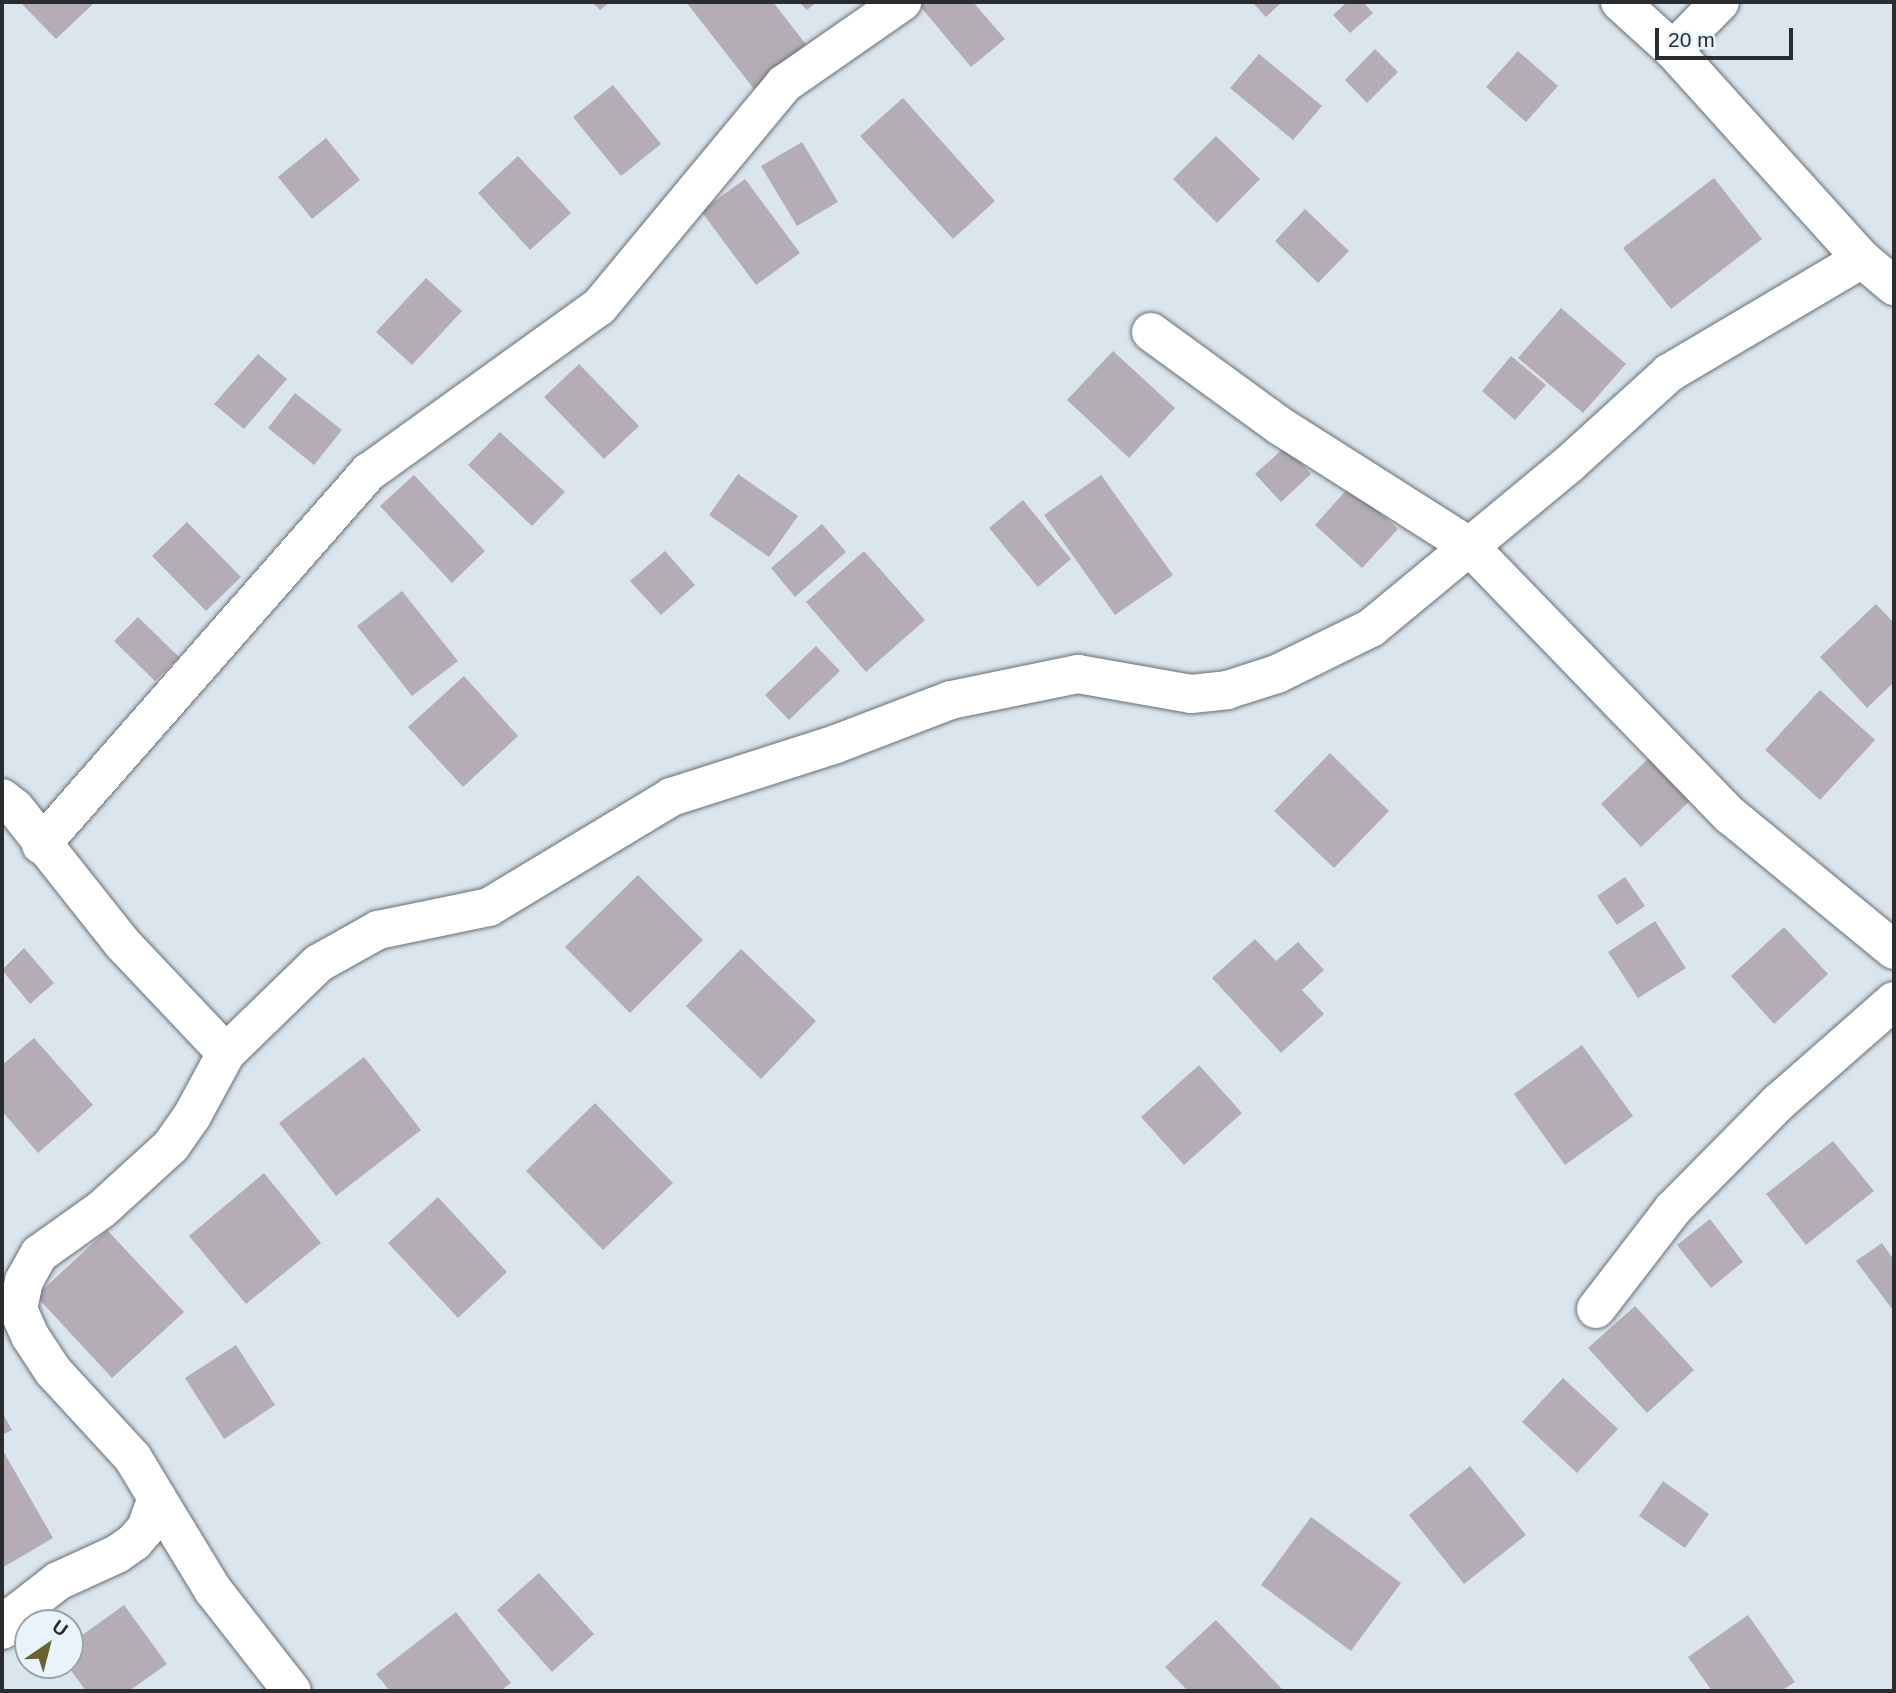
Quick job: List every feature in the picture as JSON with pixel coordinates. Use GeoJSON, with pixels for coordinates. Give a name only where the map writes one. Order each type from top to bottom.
{"type":"FeatureCollection","features":[{"type":"Feature","properties":{"kind":"street"},"geometry":{"type":"LineString","coordinates":[[41,845],[369,472],[599,307],[784,84],[902,2]]}},
{"type":"Feature","properties":{"kind":"street"},"geometry":{"type":"LineString","coordinates":[[1620,2],[1673,50],[1862,259],[1894,286]]}},
{"type":"Feature","properties":{"kind":"street"},"geometry":{"type":"LineString","coordinates":[[1673,50],[1720,2]]}},
{"type":"Feature","properties":{"kind":"street"},"geometry":{"type":"LineString","coordinates":[[2,1273],[39,1254],[102,1209],[171,1146],[192,1116],[226,1053],[319,963],[378,930],[489,907],[671,797],[836,744],[951,700],[1079,674],[1191,694],[1227,690],[1278,674],[1371,628],[1568,465],[1669,373],[1862,259]]}},
{"type":"Feature","properties":{"kind":"street"},"geometry":{"type":"LineString","coordinates":[[1151,332],[1280,426],[1469,546],[1731,816],[1894,950]]}},
{"type":"Feature","properties":{"kind":"street"},"geometry":{"type":"LineString","coordinates":[[2,798],[15,808],[41,845],[122,943],[226,1053]]}},
{"type":"Feature","properties":{"kind":"street"},"geometry":{"type":"LineString","coordinates":[[1595,1309],[1673,1209],[1779,1102],[1894,1001]]}},
{"type":"Feature","properties":{"kind":"street"},"geometry":{"type":"LineString","coordinates":[[39,1254],[24,1281],[18,1309],[30,1336],[53,1371],[133,1458],[214,1590],[292,1691]]}},
{"type":"Feature","properties":{"kind":"street"},"geometry":{"type":"LineString","coordinates":[[2,1630],[17,1613],[58,1581],[117,1554],[134,1542],[146,1528],[157,1498]]}},
{"type":"Feature","properties":{"kind":"building"},"geometry":{"type":"Polygon","coordinates":[[[20,2],[95,2],[56,39],[20,2]]]}},
{"type":"Feature","properties":{"kind":"building"},"geometry":{"type":"Polygon","coordinates":[[[592,2],[610,2],[600,10],[592,2]]]}},
{"type":"Feature","properties":{"kind":"building"},"geometry":{"type":"Polygon","coordinates":[[[686,2],[773,2],[808,47],[754,89],[686,2]]]}},
{"type":"Feature","properties":{"kind":"building"},"geometry":{"type":"Polygon","coordinates":[[[799,2],[817,2],[807,10],[799,2]]]}},
{"type":"Feature","properties":{"kind":"building"},"geometry":{"type":"Polygon","coordinates":[[[922,2],[973,2],[1005,39],[971,67],[919,5],[922,2]]]}},
{"type":"Feature","properties":{"kind":"building"},"geometry":{"type":"Polygon","coordinates":[[[1252,2],[1282,2],[1266,17],[1252,2]]]}},
{"type":"Feature","properties":{"kind":"building"},"geometry":{"type":"Polygon","coordinates":[[[1347,2],[1363,2],[1373,13],[1350,33],[1333,15],[1347,2]]]}},
{"type":"Feature","properties":{"kind":"building"},"geometry":{"type":"Polygon","coordinates":[[[1375,49],[1398,72],[1367,103],[1345,80],[1375,49]]]}},
{"type":"Feature","properties":{"kind":"building"},"geometry":{"type":"Polygon","coordinates":[[[1518,51],[1558,86],[1526,122],[1486,87],[1518,51]]]}},
{"type":"Feature","properties":{"kind":"building"},"geometry":{"type":"Polygon","coordinates":[[[1259,54],[1322,106],[1293,140],[1230,88],[1259,54]]]}},
{"type":"Feature","properties":{"kind":"building"},"geometry":{"type":"Polygon","coordinates":[[[613,85],[661,144],[621,176],[573,117],[613,85]]]}},
{"type":"Feature","properties":{"kind":"building"},"geometry":{"type":"Polygon","coordinates":[[[903,98],[995,201],[953,239],[860,136],[903,98]]]}},
{"type":"Feature","properties":{"kind":"building"},"geometry":{"type":"Polygon","coordinates":[[[1216,136],[1260,179],[1217,223],[1173,179],[1216,136]]]}},
{"type":"Feature","properties":{"kind":"building"},"geometry":{"type":"Polygon","coordinates":[[[326,138],[360,180],[312,219],[278,177],[326,138]]]}},
{"type":"Feature","properties":{"kind":"building"},"geometry":{"type":"Polygon","coordinates":[[[802,142],[838,202],[797,226],[761,166],[802,142]]]}},
{"type":"Feature","properties":{"kind":"building"},"geometry":{"type":"Polygon","coordinates":[[[518,156],[571,213],[530,250],[478,193],[518,156]]]}},
{"type":"Feature","properties":{"kind":"building"},"geometry":{"type":"Polygon","coordinates":[[[1714,178],[1762,239],[1671,309],[1623,248],[1714,178]]]}},
{"type":"Feature","properties":{"kind":"building"},"geometry":{"type":"Polygon","coordinates":[[[745,179],[800,253],[756,285],[701,211],[745,179]]]}},
{"type":"Feature","properties":{"kind":"building"},"geometry":{"type":"Polygon","coordinates":[[[1305,209],[1349,251],[1318,283],[1275,241],[1305,209]]]}},
{"type":"Feature","properties":{"kind":"building"},"geometry":{"type":"Polygon","coordinates":[[[426,278],[462,311],[412,365],[376,332],[426,278]]]}},
{"type":"Feature","properties":{"kind":"building"},"geometry":{"type":"Polygon","coordinates":[[[1561,308],[1626,364],[1583,413],[1518,358],[1561,308]]]}},
{"type":"Feature","properties":{"kind":"building"},"geometry":{"type":"Polygon","coordinates":[[[1113,351],[1175,408],[1129,458],[1067,400],[1113,351]]]}},
{"type":"Feature","properties":{"kind":"building"},"geometry":{"type":"Polygon","coordinates":[[[258,354],[287,379],[244,429],[214,404],[258,354]]]}},
{"type":"Feature","properties":{"kind":"building"},"geometry":{"type":"Polygon","coordinates":[[[1511,356],[1546,385],[1515,420],[1482,391],[1511,356]]]}},
{"type":"Feature","properties":{"kind":"building"},"geometry":{"type":"Polygon","coordinates":[[[579,364],[639,426],[604,459],[544,397],[579,364]]]}},
{"type":"Feature","properties":{"kind":"building"},"geometry":{"type":"Polygon","coordinates":[[[295,393],[342,430],[314,465],[268,428],[295,393]]]}},
{"type":"Feature","properties":{"kind":"building"},"geometry":{"type":"Polygon","coordinates":[[[500,432],[565,492],[532,526],[468,465],[500,432]]]}},
{"type":"Feature","properties":{"kind":"building"},"geometry":{"type":"Polygon","coordinates":[[[1286,446],[1311,474],[1281,502],[1255,474],[1286,446]]]}},
{"type":"Feature","properties":{"kind":"building"},"geometry":{"type":"Polygon","coordinates":[[[738,474],[798,516],[769,557],[709,515],[738,474]]]}},
{"type":"Feature","properties":{"kind":"building"},"geometry":{"type":"Polygon","coordinates":[[[414,475],[485,551],[452,583],[380,506],[414,475]]]}},
{"type":"Feature","properties":{"kind":"building"},"geometry":{"type":"Polygon","coordinates":[[[1101,475],[1173,575],[1115,615],[1044,515],[1101,475]]]}},
{"type":"Feature","properties":{"kind":"building"},"geometry":{"type":"Polygon","coordinates":[[[1350,486],[1398,529],[1362,568],[1315,525],[1350,486]]]}},
{"type":"Feature","properties":{"kind":"building"},"geometry":{"type":"Polygon","coordinates":[[[1023,500],[1071,559],[1038,587],[989,528],[1023,500]]]}},
{"type":"Feature","properties":{"kind":"building"},"geometry":{"type":"Polygon","coordinates":[[[187,522],[241,577],[206,611],[152,556],[187,522]]]}},
{"type":"Feature","properties":{"kind":"building"},"geometry":{"type":"Polygon","coordinates":[[[822,524],[846,552],[795,597],[771,568],[822,524]]]}},
{"type":"Feature","properties":{"kind":"building"},"geometry":{"type":"Polygon","coordinates":[[[665,551],[695,585],[661,615],[630,581],[665,551]]]}},
{"type":"Feature","properties":{"kind":"building"},"geometry":{"type":"Polygon","coordinates":[[[864,551],[925,620],[866,672],[806,602],[864,551]]]}},
{"type":"Feature","properties":{"kind":"building"},"geometry":{"type":"Polygon","coordinates":[[[402,591],[458,661],[412,696],[357,626],[402,591]]]}},
{"type":"Feature","properties":{"kind":"building"},"geometry":{"type":"Polygon","coordinates":[[[1876,604],[1894,623],[1894,682],[1867,708],[1820,657],[1876,604]]]}},
{"type":"Feature","properties":{"kind":"building"},"geometry":{"type":"Polygon","coordinates":[[[138,617],[179,657],[155,681],[114,641],[138,617]]]}},
{"type":"Feature","properties":{"kind":"building"},"geometry":{"type":"Polygon","coordinates":[[[816,646],[840,671],[789,720],[765,695],[816,646]]]}},
{"type":"Feature","properties":{"kind":"building"},"geometry":{"type":"Polygon","coordinates":[[[464,676],[518,736],[463,787],[408,727],[464,676]]]}},
{"type":"Feature","properties":{"kind":"building"},"geometry":{"type":"Polygon","coordinates":[[[1820,690],[1875,740],[1820,800],[1765,750],[1820,690]]]}},
{"type":"Feature","properties":{"kind":"building"},"geometry":{"type":"Polygon","coordinates":[[[1330,753],[1389,811],[1334,868],[1274,811],[1330,753]]]}},
{"type":"Feature","properties":{"kind":"building"},"geometry":{"type":"Polygon","coordinates":[[[1653,754],[1694,797],[1641,847],[1601,804],[1653,754]]]}},
{"type":"Feature","properties":{"kind":"building"},"geometry":{"type":"Polygon","coordinates":[[[638,875],[703,940],[630,1013],[565,947],[638,875]]]}},
{"type":"Feature","properties":{"kind":"building"},"geometry":{"type":"Polygon","coordinates":[[[1625,877],[1645,906],[1617,925],[1597,896],[1625,877]]]}},
{"type":"Feature","properties":{"kind":"building"},"geometry":{"type":"Polygon","coordinates":[[[1655,921],[1686,968],[1638,998],[1608,952],[1655,921]]]}},
{"type":"Feature","properties":{"kind":"building"},"geometry":{"type":"Polygon","coordinates":[[[1784,927],[1828,974],[1774,1024],[1731,976],[1784,927]]]}},
{"type":"Feature","properties":{"kind":"building"},"geometry":{"type":"Polygon","coordinates":[[[1255,939],[1276,961],[1298,942],[1324,970],[1302,990],[1324,1014],[1281,1053],[1212,978],[1255,939]]]}},
{"type":"Feature","properties":{"kind":"building"},"geometry":{"type":"Polygon","coordinates":[[[24,948],[54,983],[30,1004],[2,970],[24,948]]]}},
{"type":"Feature","properties":{"kind":"building"},"geometry":{"type":"Polygon","coordinates":[[[741,949],[816,1021],[761,1079],[686,1006],[741,949]]]}},
{"type":"Feature","properties":{"kind":"building"},"geometry":{"type":"Polygon","coordinates":[[[34,1038],[93,1105],[38,1153],[2,1111],[2,1065],[34,1038]]]}},
{"type":"Feature","properties":{"kind":"building"},"geometry":{"type":"Polygon","coordinates":[[[1582,1045],[1633,1116],[1565,1165],[1514,1094],[1582,1045]]]}},
{"type":"Feature","properties":{"kind":"building"},"geometry":{"type":"Polygon","coordinates":[[[364,1057],[421,1130],[336,1196],[279,1123],[364,1057]]]}},
{"type":"Feature","properties":{"kind":"building"},"geometry":{"type":"Polygon","coordinates":[[[1199,1065],[1242,1113],[1184,1165],[1141,1117],[1199,1065]]]}},
{"type":"Feature","properties":{"kind":"building"},"geometry":{"type":"Polygon","coordinates":[[[595,1103],[673,1183],[603,1250],[526,1171],[595,1103]]]}},
{"type":"Feature","properties":{"kind":"building"},"geometry":{"type":"Polygon","coordinates":[[[1833,1141],[1874,1191],[1806,1245],[1766,1194],[1833,1141]]]}},
{"type":"Feature","properties":{"kind":"building"},"geometry":{"type":"Polygon","coordinates":[[[264,1173],[321,1243],[246,1304],[189,1236],[264,1173]]]}},
{"type":"Feature","properties":{"kind":"building"},"geometry":{"type":"Polygon","coordinates":[[[438,1197],[507,1272],[458,1318],[388,1243],[438,1197]]]}},
{"type":"Feature","properties":{"kind":"building"},"geometry":{"type":"Polygon","coordinates":[[[1710,1219],[1743,1262],[1711,1288],[1677,1245],[1710,1219]]]}},
{"type":"Feature","properties":{"kind":"building"},"geometry":{"type":"Polygon","coordinates":[[[107,1230],[184,1312],[112,1378],[36,1296],[107,1230]]]}},
{"type":"Feature","properties":{"kind":"building"},"geometry":{"type":"Polygon","coordinates":[[[1882,1243],[1894,1260],[1892,1309],[1856,1261],[1882,1243]]]}},
{"type":"Feature","properties":{"kind":"building"},"geometry":{"type":"Polygon","coordinates":[[[1635,1306],[1694,1370],[1647,1413],[1588,1348],[1635,1306]]]}},
{"type":"Feature","properties":{"kind":"building"},"geometry":{"type":"Polygon","coordinates":[[[236,1345],[275,1405],[224,1439],[185,1378],[236,1345]]]}},
{"type":"Feature","properties":{"kind":"building"},"geometry":{"type":"Polygon","coordinates":[[[1563,1378],[1618,1429],[1577,1473],[1522,1422],[1563,1378]]]}},
{"type":"Feature","properties":{"kind":"building"},"geometry":{"type":"Polygon","coordinates":[[[2,1412],[12,1430],[2,1435],[2,1412]]]}},
{"type":"Feature","properties":{"kind":"building"},"geometry":{"type":"Polygon","coordinates":[[[2,1449],[53,1538],[2,1568],[2,1449]]]}},
{"type":"Feature","properties":{"kind":"building"},"geometry":{"type":"Polygon","coordinates":[[[1470,1466],[1526,1535],[1464,1584],[1409,1515],[1470,1466]]]}},
{"type":"Feature","properties":{"kind":"building"},"geometry":{"type":"Polygon","coordinates":[[[1663,1481],[1709,1514],[1685,1548],[1639,1516],[1663,1481]]]}},
{"type":"Feature","properties":{"kind":"building"},"geometry":{"type":"Polygon","coordinates":[[[1311,1517],[1401,1583],[1351,1651],[1261,1585],[1311,1517]]]}},
{"type":"Feature","properties":{"kind":"building"},"geometry":{"type":"Polygon","coordinates":[[[539,1573],[594,1634],[552,1672],[497,1610],[539,1573]]]}},
{"type":"Feature","properties":{"kind":"building"},"geometry":{"type":"Polygon","coordinates":[[[124,1605],[167,1664],[129,1691],[86,1691],[77,1679],[84,1679],[84,1634],[124,1605]]]}},
{"type":"Feature","properties":{"kind":"building"},"geometry":{"type":"Polygon","coordinates":[[[456,1612],[511,1683],[500,1691],[390,1691],[376,1674],[456,1612]]]}},
{"type":"Feature","properties":{"kind":"building"},"geometry":{"type":"Polygon","coordinates":[[[1748,1615],[1795,1682],[1781,1691],[1712,1691],[1688,1657],[1748,1615]]]}},
{"type":"Feature","properties":{"kind":"building"},"geometry":{"type":"Polygon","coordinates":[[[1216,1620],[1284,1691],[1188,1691],[1165,1667],[1216,1620]]]}}]}
